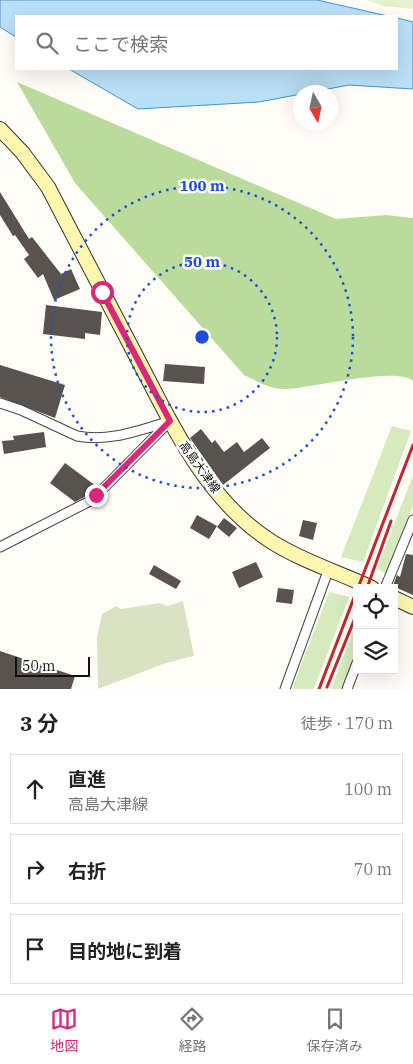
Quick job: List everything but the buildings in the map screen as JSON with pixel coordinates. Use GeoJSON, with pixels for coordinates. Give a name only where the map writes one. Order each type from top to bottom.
{"type":"FeatureCollection","features":[{"type":"Feature","properties":{"kind":"main road","name":"高島大津線"},"geometry":{"type":"LineString","coordinates":[[0,129],[22,152],[48,187],[170,421],[197,466],[215,490],[239,515],[272,542],[328,571],[362,584]]}},
{"type":"Feature","properties":{"kind":"main road"},"geometry":{"type":"LineString","coordinates":[[398,600],[413,607]]}},
{"type":"Feature","properties":{"kind":"street"},"geometry":{"type":"LineString","coordinates":[[0,403],[21,410],[85,438],[115,437],[170,421]]}},
{"type":"Feature","properties":{"kind":"street"},"geometry":{"type":"LineString","coordinates":[[0,547],[92,500],[170,421]]}},
{"type":"Feature","properties":{"kind":"street"},"geometry":{"type":"LineString","coordinates":[[387,584],[413,520]]}},
{"type":"Feature","properties":{"kind":"street"},"geometry":{"type":"LineString","coordinates":[[284,689],[328,571]]}},
{"type":"Feature","properties":{"kind":"street"},"geometry":{"type":"LineString","coordinates":[[347,689],[353,673]]}},
{"type":"Feature","properties":{"kind":"green space"},"geometry":{"type":"Polygon","coordinates":[[[367,0],[413,0],[413,9],[384,6],[367,0]]]}},
{"type":"Feature","properties":{"kind":"green space"},"geometry":{"type":"Polygon","coordinates":[[[17,82],[336,219],[386,215],[413,218],[413,381],[404,377],[372,377],[281,389],[265,385],[244,375],[75,183],[17,82]]]}},
{"type":"Feature","properties":{"kind":"green space"},"geometry":{"type":"Polygon","coordinates":[[[392,426],[411,431],[363,562],[341,557],[392,426]]]}},
{"type":"Feature","properties":{"kind":"green space"},"geometry":{"type":"Polygon","coordinates":[[[413,475],[413,506],[387,574],[377,569],[413,475]]]}},
{"type":"Feature","properties":{"kind":"green space"},"geometry":{"type":"Polygon","coordinates":[[[329,592],[349,597],[314,689],[292,689],[329,592]]]}},
{"type":"Feature","properties":{"kind":"green space"},"geometry":{"type":"Polygon","coordinates":[[[183,601],[194,656],[166,663],[98,689],[97,637],[102,614],[116,606],[121,609],[160,603],[167,606],[183,601]]]}},
{"type":"Feature","properties":{"kind":"green space"},"geometry":{"type":"Polygon","coordinates":[[[353,632],[353,664],[343,689],[331,689],[353,632]]]}},
{"type":"Feature","properties":{"kind":"water"},"geometry":{"type":"Polygon","coordinates":[[[0,0],[317,0],[384,15],[15,15],[15,36],[0,27],[0,0]]]}},
{"type":"Feature","properties":{"kind":"water"},"geometry":{"type":"Polygon","coordinates":[[[398,18],[413,22],[413,89],[349,85],[338,87],[338,85],[293,85],[293,96],[259,102],[138,109],[71,70],[398,70],[398,18]]]}},
{"type":"Feature","properties":{"kind":"railway"},"geometry":{"type":"LineString","coordinates":[[360,584],[413,445]]}},
{"type":"Feature","properties":{"kind":"railway"},"geometry":{"type":"LineString","coordinates":[[368,584],[391,521]]}},
{"type":"Feature","properties":{"kind":"railway"},"geometry":{"type":"LineString","coordinates":[[319,689],[353,600]]}},
{"type":"Feature","properties":{"kind":"railway"},"geometry":{"type":"LineString","coordinates":[[327,687],[353,623]]}},
{"type":"Feature","properties":{"kind":"route"},"geometry":{"type":"LineString","coordinates":[[96,495],[170,421],[102,292]]}}]}
